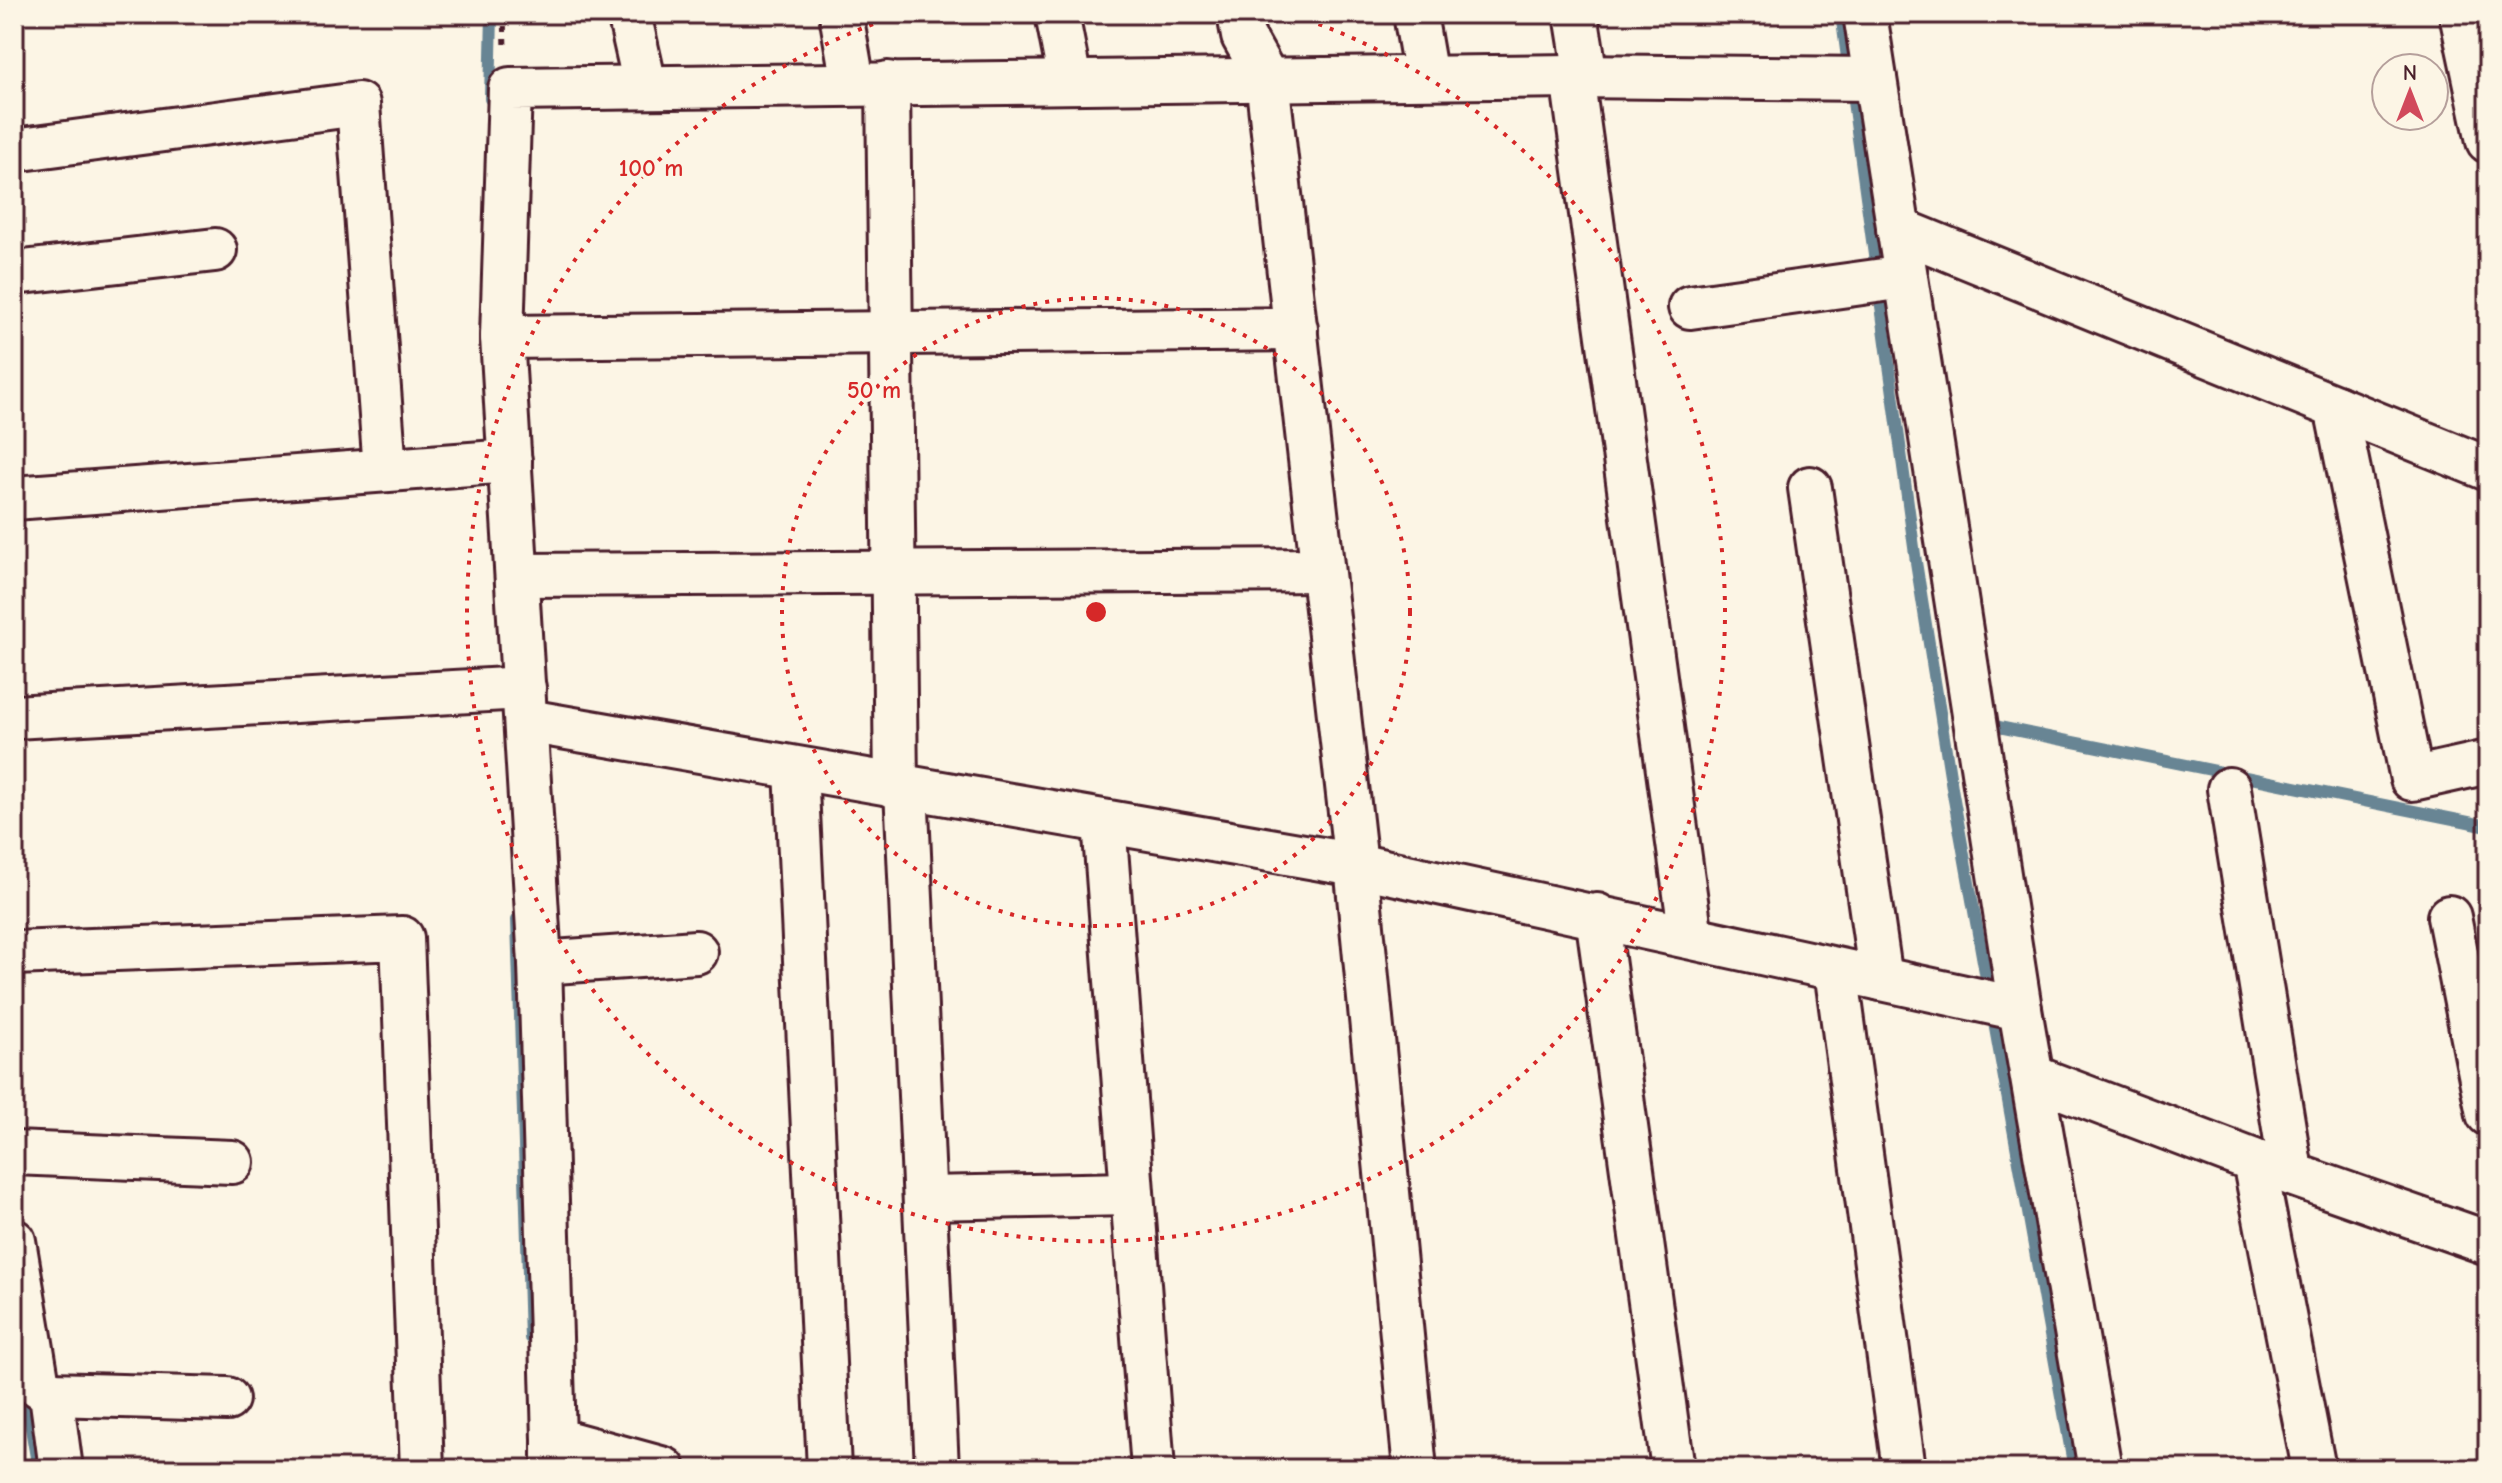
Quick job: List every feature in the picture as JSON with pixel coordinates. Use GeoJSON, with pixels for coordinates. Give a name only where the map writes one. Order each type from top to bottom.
{"type":"FeatureCollection","features":[{"type":"Feature","properties":{"kind":"street"},"geometry":{"type":"LineString","coordinates":[[629,14],[645,85]]}},
{"type":"Feature","properties":{"kind":"street"},"geometry":{"type":"LineString","coordinates":[[841,14],[871,83],[889,333],[901,788],[926,1198],[937,1469]]}},
{"type":"Feature","properties":{"kind":"street"},"geometry":{"type":"LineString","coordinates":[[1057,14],[1070,81]]}},
{"type":"Feature","properties":{"kind":"street"},"geometry":{"type":"LineString","coordinates":[[1239,14],[1243,36],[1267,79],[1356,865],[1415,1469]]}},
{"type":"Feature","properties":{"kind":"street"},"geometry":{"type":"LineString","coordinates":[[1415,14],[1426,77]]}},
{"type":"Feature","properties":{"kind":"street"},"geometry":{"type":"LineString","coordinates":[[1576,14],[1579,76],[1691,937]]}},
{"type":"Feature","properties":{"kind":"street"},"geometry":{"type":"LineString","coordinates":[[1865,14],[1859,78],[1898,229],[1885,280],[2002,1006],[2033,1077],[2100,1469]]}},
{"type":"Feature","properties":{"kind":"street"},"geometry":{"type":"LineString","coordinates":[[2461,14],[2488,141]]}},
{"type":"Feature","properties":{"kind":"street"},"geometry":{"type":"LineString","coordinates":[[664,1469],[554,1454],[540,963],[502,337],[510,89],[1426,77],[1859,78]]}},
{"type":"Feature","properties":{"kind":"street"},"geometry":{"type":"LineString","coordinates":[[14,150],[358,104],[385,470]]}},
{"type":"Feature","properties":{"kind":"street"},"geometry":{"type":"LineString","coordinates":[[1898,229],[2488,469]]}},
{"type":"Feature","properties":{"kind":"street"},"geometry":{"type":"LineString","coordinates":[[14,273],[215,250]]}},
{"type":"Feature","properties":{"kind":"street"},"geometry":{"type":"LineString","coordinates":[[1690,307],[1885,280]]}},
{"type":"Feature","properties":{"kind":"street"},"geometry":{"type":"LineString","coordinates":[[502,337],[1296,329]]}},
{"type":"Feature","properties":{"kind":"street"},"geometry":{"type":"LineString","coordinates":[[2336,407],[2412,779],[2488,762]]}},
{"type":"Feature","properties":{"kind":"street"},"geometry":{"type":"LineString","coordinates":[[14,498],[510,461]]}},
{"type":"Feature","properties":{"kind":"street"},"geometry":{"type":"LineString","coordinates":[[1810,488],[1881,979]]}},
{"type":"Feature","properties":{"kind":"street"},"geometry":{"type":"LineString","coordinates":[[517,575],[1322,570]]}},
{"type":"Feature","properties":{"kind":"street"},"geometry":{"type":"LineString","coordinates":[[14,717],[525,705],[796,769],[1356,865],[1597,915],[2002,1006]]}},
{"type":"Feature","properties":{"kind":"street"},"geometry":{"type":"LineString","coordinates":[[796,769],[829,1469]]}},
{"type":"Feature","properties":{"kind":"street"},"geometry":{"type":"LineString","coordinates":[[2229,789],[2264,1173],[2314,1469]]}},
{"type":"Feature","properties":{"kind":"street"},"geometry":{"type":"LineString","coordinates":[[1104,822],[1153,1469]]}},
{"type":"Feature","properties":{"kind":"street"},"geometry":{"type":"LineString","coordinates":[[1597,915],[1673,1469]]}},
{"type":"Feature","properties":{"kind":"street"},"geometry":{"type":"LineString","coordinates":[[2449,917],[2488,1114]]}},
{"type":"Feature","properties":{"kind":"street"},"geometry":{"type":"LineString","coordinates":[[14,953],[402,938],[422,1469]]}},
{"type":"Feature","properties":{"kind":"street"},"geometry":{"type":"LineString","coordinates":[[540,963],[696,952]]}},
{"type":"Feature","properties":{"kind":"street"},"geometry":{"type":"LineString","coordinates":[[1836,970],[1904,1469]]}},
{"type":"Feature","properties":{"kind":"street"},"geometry":{"type":"LineString","coordinates":[[2033,1077],[2264,1173],[2488,1243]]}},
{"type":"Feature","properties":{"kind":"street"},"geometry":{"type":"LineString","coordinates":[[14,1153],[232,1162]]}},
{"type":"Feature","properties":{"kind":"street"},"geometry":{"type":"LineString","coordinates":[[926,1198],[1130,1194]]}},
{"type":"Feature","properties":{"kind":"street"},"geometry":{"type":"LineString","coordinates":[[14,1241],[38,1385],[51,1394],[227,1399]]}},
{"type":"Feature","properties":{"kind":"street"},"geometry":{"type":"LineString","coordinates":[[51,1394],[60,1468]]}},
{"type":"Feature","properties":{"kind":"waterway"},"geometry":{"type":"LineString","coordinates":[[490,99],[492,14]]}},
{"type":"Feature","properties":{"kind":"waterway"},"geometry":{"type":"LineString","coordinates":[[1841,14],[1916,562],[1953,794],[2074,1469]]}},
{"type":"Feature","properties":{"kind":"waterway"},"geometry":{"type":"LineString","coordinates":[[1994,726],[2488,826]]}},
{"type":"Feature","properties":{"kind":"waterway"},"geometry":{"type":"LineString","coordinates":[[517,920],[530,1338]]}},
{"type":"Feature","properties":{"kind":"waterway"},"geometry":{"type":"LineString","coordinates":[[24,1388],[38,1469]]}}]}
